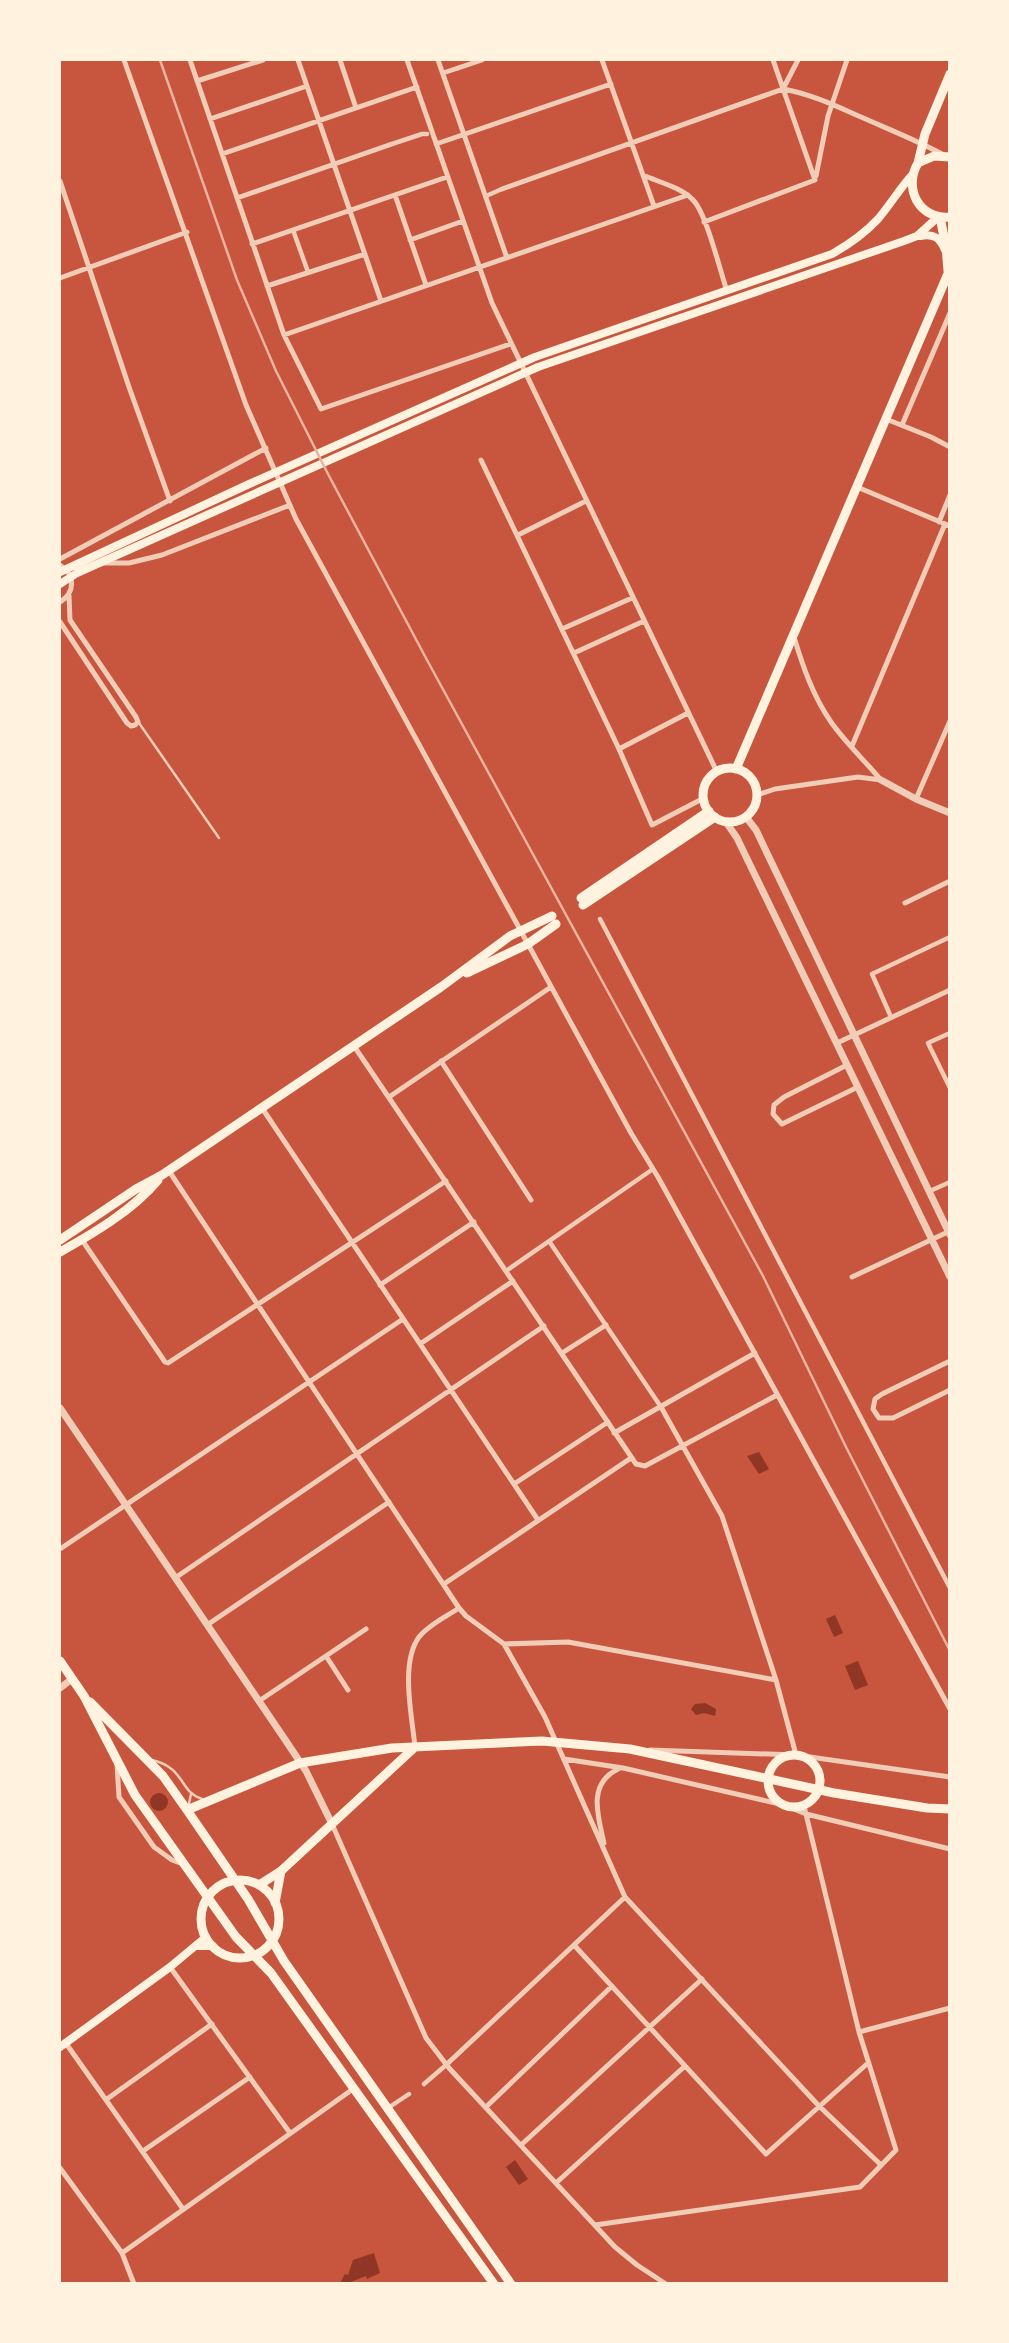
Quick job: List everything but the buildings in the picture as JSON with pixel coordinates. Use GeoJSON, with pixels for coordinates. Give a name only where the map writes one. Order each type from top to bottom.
{"type":"FeatureCollection","features":[{"type":"Feature","properties":{"kind":"main road"},"geometry":{"type":"LineString","coordinates":[[60,584],[64,571],[247,485],[520,363],[794,268],[844,247],[877,220],[913,174],[921,143],[950,74]]}},
{"type":"Feature","properties":{"kind":"main road"},"geometry":{"type":"LineString","coordinates":[[918,163],[934,156],[948,157]]}},
{"type":"Feature","properties":{"kind":"main road"},"geometry":{"type":"LineString","coordinates":[[913,174],[913,190],[917,203],[925,211],[942,217]]}},
{"type":"Feature","properties":{"kind":"main road"},"geometry":{"type":"LineString","coordinates":[[917,236],[942,217]]}},
{"type":"Feature","properties":{"kind":"main road"},"geometry":{"type":"LineString","coordinates":[[736,769],[949,270],[947,237],[942,217]]}},
{"type":"Feature","properties":{"kind":"main road"},"geometry":{"type":"LineString","coordinates":[[64,571],[101,563],[525,373],[917,236],[935,236],[942,242],[947,255]]}},
{"type":"Feature","properties":{"kind":"main road"},"geometry":{"type":"LineString","coordinates":[[736,769],[749,775],[757,795],[752,811],[746,817],[733,822],[712,814],[704,798],[706,783],[717,772],[736,769]]}},
{"type":"Feature","properties":{"kind":"main road"},"geometry":{"type":"LineString","coordinates":[[582,902],[712,814]]}},
{"type":"Feature","properties":{"kind":"main road"},"geometry":{"type":"LineString","coordinates":[[60,1240],[262,1108],[440,988],[492,949],[524,937],[554,920],[440,988]]}},
{"type":"Feature","properties":{"kind":"main road"},"geometry":{"type":"LineString","coordinates":[[60,1252],[82,1240],[142,1196],[165,1173]]}},
{"type":"Feature","properties":{"kind":"main road"},"geometry":{"type":"LineString","coordinates":[[60,1661],[84,1696],[135,1795],[183,1864],[236,1937],[271,1973],[494,2284]]}},
{"type":"Feature","properties":{"kind":"main road"},"geometry":{"type":"LineString","coordinates":[[84,1696],[163,1776],[248,1899],[271,1941],[512,2284]]}},
{"type":"Feature","properties":{"kind":"main road"},"geometry":{"type":"LineString","coordinates":[[187,1810],[300,1763],[391,1748],[556,1741],[630,1749],[819,1790],[927,1808],[950,1809]]}},
{"type":"Feature","properties":{"kind":"main road"},"geometry":{"type":"LineString","coordinates":[[259,1885],[281,1871],[415,1747]]}},
{"type":"Feature","properties":{"kind":"main road"},"geometry":{"type":"LineString","coordinates":[[796,1755],[806,1758],[817,1769],[820,1779],[819,1790],[805,1810],[786,1806],[772,1796],[767,1779],[770,1769],[777,1761],[785,1756],[796,1755]]}},
{"type":"Feature","properties":{"kind":"main road"},"geometry":{"type":"LineString","coordinates":[[927,1808],[950,1815]]}},
{"type":"Feature","properties":{"kind":"main road"},"geometry":{"type":"LineString","coordinates":[[197,1946],[213,1947],[232,1956],[243,1957],[263,1949],[271,1941],[279,1920],[275,1903],[281,1871]]}},
{"type":"Feature","properties":{"kind":"main road"},"geometry":{"type":"LineString","coordinates":[[213,1947],[206,1937],[201,1918],[207,1898],[224,1884],[246,1880],[259,1885],[275,1903]]}},
{"type":"Feature","properties":{"kind":"main road"},"geometry":{"type":"LineString","coordinates":[[61,2045],[170,1967],[206,1937]]}},
{"type":"Feature","properties":{"kind":"street"},"geometry":{"type":"LineString","coordinates":[[124,60],[246,405],[290,505],[551,987],[950,1709]]}},
{"type":"Feature","properties":{"kind":"street"},"geometry":{"type":"LineString","coordinates":[[190,60],[284,335],[321,409],[510,344]]}},
{"type":"Feature","properties":{"kind":"street"},"geometry":{"type":"LineString","coordinates":[[197,81],[263,60]]}},
{"type":"Feature","properties":{"kind":"street"},"geometry":{"type":"LineString","coordinates":[[298,60],[381,301]]}},
{"type":"Feature","properties":{"kind":"street"},"geometry":{"type":"LineString","coordinates":[[340,60],[356,108]]}},
{"type":"Feature","properties":{"kind":"street"},"geometry":{"type":"LineString","coordinates":[[407,60],[492,303],[717,772]]}},
{"type":"Feature","properties":{"kind":"street"},"geometry":{"type":"LineString","coordinates":[[438,60],[507,258]]}},
{"type":"Feature","properties":{"kind":"street"},"geometry":{"type":"LineString","coordinates":[[443,73],[482,60]]}},
{"type":"Feature","properties":{"kind":"street"},"geometry":{"type":"LineString","coordinates":[[602,60],[654,206]]}},
{"type":"Feature","properties":{"kind":"street"},"geometry":{"type":"LineString","coordinates":[[773,60],[815,180]]}},
{"type":"Feature","properties":{"kind":"street"},"geometry":{"type":"LineString","coordinates":[[783,89],[798,60]]}},
{"type":"Feature","properties":{"kind":"street"},"geometry":{"type":"LineString","coordinates":[[815,180],[832,104],[847,60]]}},
{"type":"Feature","properties":{"kind":"street"},"geometry":{"type":"LineString","coordinates":[[436,144],[611,84]]}},
{"type":"Feature","properties":{"kind":"street"},"geometry":{"type":"LineString","coordinates":[[210,119],[307,86]]}},
{"type":"Feature","properties":{"kind":"street"},"geometry":{"type":"LineString","coordinates":[[222,153],[416,88]]}},
{"type":"Feature","properties":{"kind":"street"},"geometry":{"type":"LineString","coordinates":[[486,195],[783,89],[832,104],[948,157]]}},
{"type":"Feature","properties":{"kind":"street"},"geometry":{"type":"LineString","coordinates":[[237,198],[427,134]]}},
{"type":"Feature","properties":{"kind":"street"},"geometry":{"type":"LineString","coordinates":[[643,174],[695,201],[730,301]]}},
{"type":"Feature","properties":{"kind":"street"},"geometry":{"type":"LineString","coordinates":[[252,244],[447,177]]}},
{"type":"Feature","properties":{"kind":"street"},"geometry":{"type":"LineString","coordinates":[[704,222],[815,180]]}},
{"type":"Feature","properties":{"kind":"street"},"geometry":{"type":"LineString","coordinates":[[60,181],[170,501]]}},
{"type":"Feature","properties":{"kind":"street"},"geometry":{"type":"LineString","coordinates":[[395,195],[426,285]]}},
{"type":"Feature","properties":{"kind":"street"},"geometry":{"type":"LineString","coordinates":[[284,335],[688,195]]}},
{"type":"Feature","properties":{"kind":"street"},"geometry":{"type":"LineString","coordinates":[[410,240],[463,221]]}},
{"type":"Feature","properties":{"kind":"street"},"geometry":{"type":"LineString","coordinates":[[293,230],[308,272]]}},
{"type":"Feature","properties":{"kind":"street"},"geometry":{"type":"LineString","coordinates":[[60,278],[187,232]]}},
{"type":"Feature","properties":{"kind":"street"},"geometry":{"type":"LineString","coordinates":[[267,286],[365,254]]}},
{"type":"Feature","properties":{"kind":"street"},"geometry":{"type":"LineString","coordinates":[[902,425],[950,313]]}},
{"type":"Feature","properties":{"kind":"street"},"geometry":{"type":"LineString","coordinates":[[886,419],[950,447]]}},
{"type":"Feature","properties":{"kind":"street"},"geometry":{"type":"LineString","coordinates":[[60,559],[265,448]]}},
{"type":"Feature","properties":{"kind":"street"},"geometry":{"type":"LineString","coordinates":[[481,460],[574,653],[652,825],[704,798]]}},
{"type":"Feature","properties":{"kind":"street"},"geometry":{"type":"LineString","coordinates":[[857,486],[944,524]]}},
{"type":"Feature","properties":{"kind":"street"},"geometry":{"type":"LineString","coordinates":[[852,746],[944,524],[950,495]]}},
{"type":"Feature","properties":{"kind":"street"},"geometry":{"type":"LineString","coordinates":[[518,535],[586,501]]}},
{"type":"Feature","properties":{"kind":"street"},"geometry":{"type":"LineString","coordinates":[[101,563],[129,563],[162,555],[290,505]]}},
{"type":"Feature","properties":{"kind":"street"},"geometry":{"type":"LineString","coordinates":[[60,622],[129,725],[133,726],[138,722],[136,716],[70,620],[69,595],[72,586],[64,571]]}},
{"type":"Feature","properties":{"kind":"street"},"geometry":{"type":"LineString","coordinates":[[60,603],[69,595]]}},
{"type":"Feature","properties":{"kind":"street"},"geometry":{"type":"LineString","coordinates":[[562,629],[632,598]]}},
{"type":"Feature","properties":{"kind":"street"},"geometry":{"type":"LineString","coordinates":[[574,653],[644,621]]}},
{"type":"Feature","properties":{"kind":"street"},"geometry":{"type":"LineString","coordinates":[[793,637],[816,698],[832,724],[881,780],[950,813]]}},
{"type":"Feature","properties":{"kind":"street"},"geometry":{"type":"LineString","coordinates":[[118,709],[127,703]]}},
{"type":"Feature","properties":{"kind":"street"},"geometry":{"type":"LineString","coordinates":[[619,750],[688,713]]}},
{"type":"Feature","properties":{"kind":"street"},"geometry":{"type":"LineString","coordinates":[[916,799],[950,721]]}},
{"type":"Feature","properties":{"kind":"street"},"geometry":{"type":"LineString","coordinates":[[757,795],[775,789],[858,777],[881,780]]}},
{"type":"Feature","properties":{"kind":"street"},"geometry":{"type":"LineString","coordinates":[[746,817],[756,830],[949,1233],[852,1277]]}},
{"type":"Feature","properties":{"kind":"street"},"geometry":{"type":"LineString","coordinates":[[726,821],[737,838],[950,1277]]}},
{"type":"Feature","properties":{"kind":"street"},"geometry":{"type":"LineString","coordinates":[[905,903],[950,881]]}},
{"type":"Feature","properties":{"kind":"street"},"geometry":{"type":"LineString","coordinates":[[600,919],[950,1588]]}},
{"type":"Feature","properties":{"kind":"street"},"geometry":{"type":"LineString","coordinates":[[891,1017],[872,974],[950,937]]}},
{"type":"Feature","properties":{"kind":"street"},"geometry":{"type":"LineString","coordinates":[[388,1097],[551,987]]}},
{"type":"Feature","properties":{"kind":"street"},"geometry":{"type":"LineString","coordinates":[[837,1043],[950,990]]}},
{"type":"Feature","properties":{"kind":"street"},"geometry":{"type":"LineString","coordinates":[[950,1033],[928,1043],[950,1088]]}},
{"type":"Feature","properties":{"kind":"street"},"geometry":{"type":"LineString","coordinates":[[354,1046],[636,1464],[645,1466],[778,1395]]}},
{"type":"Feature","properties":{"kind":"street"},"geometry":{"type":"LineString","coordinates":[[441,1061],[531,1200]]}},
{"type":"Feature","properties":{"kind":"street"},"geometry":{"type":"LineString","coordinates":[[847,1065],[784,1097],[774,1105],[773,1114],[782,1124],[858,1087]]}},
{"type":"Feature","properties":{"kind":"street"},"geometry":{"type":"LineString","coordinates":[[262,1108],[538,1520]]}},
{"type":"Feature","properties":{"kind":"street"},"geometry":{"type":"LineString","coordinates":[[506,1271],[653,1168]]}},
{"type":"Feature","properties":{"kind":"street"},"geometry":{"type":"LineString","coordinates":[[165,1173],[311,1381],[459,1608],[504,1644],[545,1717],[625,1897],[819,2106],[881,2165]]}},
{"type":"Feature","properties":{"kind":"street"},"geometry":{"type":"LineString","coordinates":[[82,1240],[168,1363],[446,1181]]}},
{"type":"Feature","properties":{"kind":"street"},"geometry":{"type":"LineString","coordinates":[[929,1192],[950,1182]]}},
{"type":"Feature","properties":{"kind":"street"},"geometry":{"type":"LineString","coordinates":[[380,1285],[474,1222]]}},
{"type":"Feature","properties":{"kind":"street"},"geometry":{"type":"LineString","coordinates":[[549,1241],[662,1407],[722,1517],[776,1680],[796,1755]]}},
{"type":"Feature","properties":{"kind":"street"},"geometry":{"type":"LineString","coordinates":[[420,1344],[513,1280]]}},
{"type":"Feature","properties":{"kind":"street"},"geometry":{"type":"LineString","coordinates":[[60,1549],[403,1319]]}},
{"type":"Feature","properties":{"kind":"street"},"geometry":{"type":"LineString","coordinates":[[562,1353],[606,1325]]}},
{"type":"Feature","properties":{"kind":"street"},"geometry":{"type":"LineString","coordinates":[[175,1578],[544,1326]]}},
{"type":"Feature","properties":{"kind":"street"},"geometry":{"type":"LineString","coordinates":[[614,1433],[755,1353]]}},
{"type":"Feature","properties":{"kind":"street"},"geometry":{"type":"LineString","coordinates":[[950,1361],[882,1394],[875,1399],[873,1409],[879,1418],[893,1418],[950,1390]]}},
{"type":"Feature","properties":{"kind":"street"},"geometry":{"type":"LineString","coordinates":[[60,1408],[300,1763],[332,1824],[426,2038],[446,2065],[615,2247],[666,2284]]}},
{"type":"Feature","properties":{"kind":"street"},"geometry":{"type":"LineString","coordinates":[[514,1484],[607,1422]]}},
{"type":"Feature","properties":{"kind":"street"},"geometry":{"type":"LineString","coordinates":[[444,1584],[631,1458]]}},
{"type":"Feature","properties":{"kind":"street"},"geometry":{"type":"LineString","coordinates":[[208,1625],[389,1502]]}},
{"type":"Feature","properties":{"kind":"street"},"geometry":{"type":"LineString","coordinates":[[415,1747],[408,1670],[410,1653],[420,1635],[459,1608]]}},
{"type":"Feature","properties":{"kind":"street"},"geometry":{"type":"LineString","coordinates":[[259,1701],[366,1629]]}},
{"type":"Feature","properties":{"kind":"street"},"geometry":{"type":"LineString","coordinates":[[504,1644],[568,1642],[776,1680]]}},
{"type":"Feature","properties":{"kind":"street"},"geometry":{"type":"LineString","coordinates":[[326,1656],[348,1690]]}},
{"type":"Feature","properties":{"kind":"street"},"geometry":{"type":"LineString","coordinates":[[60,1688],[72,1679]]}},
{"type":"Feature","properties":{"kind":"street"},"geometry":{"type":"LineString","coordinates":[[630,1749],[796,1755],[950,1777]]}},
{"type":"Feature","properties":{"kind":"street"},"geometry":{"type":"LineString","coordinates":[[564,1759],[623,1768],[786,1806]]}},
{"type":"Feature","properties":{"kind":"street"},"geometry":{"type":"LineString","coordinates":[[117,1761],[119,1797],[154,1847],[172,1860],[183,1864]]}},
{"type":"Feature","properties":{"kind":"street"},"geometry":{"type":"LineString","coordinates":[[607,1856],[597,1812],[597,1794],[604,1779],[617,1769],[623,1768]]}},
{"type":"Feature","properties":{"kind":"street"},"geometry":{"type":"LineString","coordinates":[[594,2225],[860,2187],[896,2150],[859,2032],[805,1810],[950,1849]]}},
{"type":"Feature","properties":{"kind":"street"},"geometry":{"type":"LineString","coordinates":[[424,2084],[625,1897]]}},
{"type":"Feature","properties":{"kind":"street"},"geometry":{"type":"LineString","coordinates":[[574,1945],[766,2154],[868,2063]]}},
{"type":"Feature","properties":{"kind":"street"},"geometry":{"type":"LineString","coordinates":[[170,1967],[290,2133]]}},
{"type":"Feature","properties":{"kind":"street"},"geometry":{"type":"LineString","coordinates":[[521,2145],[702,1979]]}},
{"type":"Feature","properties":{"kind":"street"},"geometry":{"type":"LineString","coordinates":[[486,2107],[612,1986]]}},
{"type":"Feature","properties":{"kind":"street"},"geometry":{"type":"LineString","coordinates":[[859,2032],[950,2008]]}},
{"type":"Feature","properties":{"kind":"street"},"geometry":{"type":"LineString","coordinates":[[107,2099],[212,2024]]}},
{"type":"Feature","properties":{"kind":"street"},"geometry":{"type":"LineString","coordinates":[[61,2045],[107,2099],[183,2209]]}},
{"type":"Feature","properties":{"kind":"street"},"geometry":{"type":"LineString","coordinates":[[556,2183],[685,2066]]}},
{"type":"Feature","properties":{"kind":"street"},"geometry":{"type":"LineString","coordinates":[[143,2151],[250,2077]]}},
{"type":"Feature","properties":{"kind":"street"},"geometry":{"type":"LineString","coordinates":[[122,2253],[353,2089]]}},
{"type":"Feature","properties":{"kind":"street"},"geometry":{"type":"LineString","coordinates":[[388,2108],[409,2094]]}},
{"type":"Feature","properties":{"kind":"street"},"geometry":{"type":"LineString","coordinates":[[60,2168],[122,2253],[134,2284]]}},
{"type":"Feature","properties":{"kind":"lane"},"geometry":{"type":"LineString","coordinates":[[138,722],[219,838]]}},
{"type":"Feature","properties":{"kind":"lane"},"geometry":{"type":"LineString","coordinates":[[146,1759],[165,1763],[179,1774],[191,1794],[202,1800],[213,1799]]}},
{"type":"Feature","properties":{"kind":"lane"},"geometry":{"type":"LineString","coordinates":[[187,1810],[191,1794]]}},
{"type":"Feature","properties":{"kind":"shaded area"},"geometry":{"type":"Polygon","coordinates":[[[759,1452],[769,1469],[759,1474],[747,1456],[759,1452]]]}},
{"type":"Feature","properties":{"kind":"shaded area"},"geometry":{"type":"Polygon","coordinates":[[[835,1615],[843,1633],[834,1637],[826,1619],[835,1615]]]}},
{"type":"Feature","properties":{"kind":"shaded area"},"geometry":{"type":"Polygon","coordinates":[[[858,1661],[868,1685],[855,1690],[845,1666],[858,1661]]]}},
{"type":"Feature","properties":{"kind":"shaded area"},"geometry":{"type":"Polygon","coordinates":[[[705,1703],[716,1709],[715,1716],[704,1713],[696,1715],[691,1709],[695,1704],[705,1703]]]}},
{"type":"Feature","properties":{"kind":"shaded area"},"geometry":{"type":"Polygon","coordinates":[[[159,1793],[165,1796],[168,1802],[165,1808],[159,1811],[153,1808],[150,1802],[153,1796],[159,1793]]]}},
{"type":"Feature","properties":{"kind":"shaded area"},"geometry":{"type":"Polygon","coordinates":[[[515,2160],[528,2179],[519,2185],[506,2167],[515,2160]]]}},
{"type":"Feature","properties":{"kind":"shaded area"},"geometry":{"type":"Polygon","coordinates":[[[374,2253],[380,2273],[367,2279],[366,2276],[340,2283],[345,2274],[348,2275],[353,2260],[374,2253]]]}},
{"type":"Feature","properties":{"kind":"railway"},"geometry":{"type":"LineString","coordinates":[[160,60],[237,280],[276,371],[427,660],[763,1276],[950,1651]]}}]}
